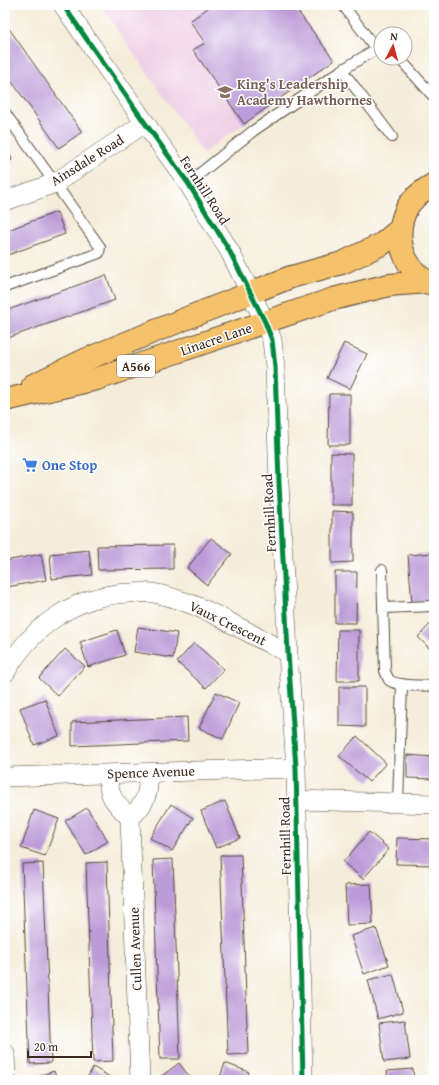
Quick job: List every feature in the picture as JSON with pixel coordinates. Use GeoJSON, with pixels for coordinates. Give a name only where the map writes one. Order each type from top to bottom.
{"type":"FeatureCollection","features":[{"type":"Feature","properties":{"kind":"main road"},"geometry":{"type":"LineString","coordinates":[[431,283],[416,273],[408,264],[404,256],[401,243],[400,229],[404,215],[411,202],[424,190],[434,184]]}},
{"type":"Feature","properties":{"kind":"main road","name":"Linacre Lane"},"geometry":{"type":"LineString","coordinates":[[5,400],[87,359],[291,276],[342,262],[382,244],[400,229]]}},
{"type":"Feature","properties":{"kind":"main road","name":"Linacre Lane"},"geometry":{"type":"LineString","coordinates":[[5,400],[97,379],[333,299],[382,286],[431,283]]}},
{"type":"Feature","properties":{"kind":"street","name":"Fernhill Road"},"geometry":{"type":"LineString","coordinates":[[63,5],[188,183],[229,250],[265,322],[272,340],[275,367],[279,483],[288,653],[296,768],[303,1080]]}},
{"type":"Feature","properties":{"kind":"street","name":"Ainsdale Road"},"geometry":{"type":"LineString","coordinates":[[5,201],[55,183],[145,123]]}},
{"type":"Feature","properties":{"kind":"street","name":"Vaux Crescent"},"geometry":{"type":"LineString","coordinates":[[5,673],[17,653],[44,625],[81,603],[118,594],[152,593],[168,596],[189,603],[212,613],[288,653]]}},
{"type":"Feature","properties":{"kind":"street","name":"Spence Avenue"},"geometry":{"type":"LineString","coordinates":[[5,777],[296,768]]}},
{"type":"Feature","properties":{"kind":"street"},"geometry":{"type":"LineString","coordinates":[[108,774],[110,794],[115,803],[130,818],[136,813],[146,794],[148,786],[147,772]]}},
{"type":"Feature","properties":{"kind":"street"},"geometry":{"type":"LineString","coordinates":[[296,800],[434,804]]}},
{"type":"Feature","properties":{"kind":"street","name":"Cullen Avenue"},"geometry":{"type":"LineString","coordinates":[[130,818],[140,1080]]}},
{"type":"Feature","properties":{"kind":"street"},"geometry":{"type":"LineString","coordinates":[[5,1053],[6,1080]]}},
{"type":"Feature","properties":{"kind":"lane"},"geometry":{"type":"LineString","coordinates":[[343,5],[373,41]]}},
{"type":"Feature","properties":{"kind":"lane"},"geometry":{"type":"LineString","coordinates":[[188,183],[253,131],[373,50]]}},
{"type":"Feature","properties":{"kind":"lane"},"geometry":{"type":"LineString","coordinates":[[406,66],[434,97]]}},
{"type":"Feature","properties":{"kind":"lane"},"geometry":{"type":"LineString","coordinates":[[342,70],[392,137]]}},
{"type":"Feature","properties":{"kind":"lane"},"geometry":{"type":"LineString","coordinates":[[5,114],[100,247],[99,253],[5,287]]}},
{"type":"Feature","properties":{"kind":"lane"},"geometry":{"type":"LineString","coordinates":[[382,570],[386,675],[394,682],[402,684],[434,686]]}},
{"type":"Feature","properties":{"kind":"lane"},"geometry":{"type":"LineString","coordinates":[[383,608],[434,606]]}},
{"type":"Feature","properties":{"kind":"lane"},"geometry":{"type":"LineString","coordinates":[[398,803],[402,684]]}},
{"type":"Feature","properties":{"kind":"shaded area","name":"King's Leadership Academy Hawthornes"},"geometry":{"type":"Polygon","coordinates":[[[100,5],[293,5],[334,60],[203,153],[100,5]]]}},
{"type":"Feature","properties":{"kind":"building"},"geometry":{"type":"Polygon","coordinates":[[[212,5],[293,5],[334,60],[244,124],[193,50],[205,43],[190,21],[212,5]]]}},
{"type":"Feature","properties":{"kind":"building"},"geometry":{"type":"Polygon","coordinates":[[[5,23],[82,132],[59,148],[5,72],[5,23]]]}},
{"type":"Feature","properties":{"kind":"building"},"geometry":{"type":"Polygon","coordinates":[[[5,140],[12,160],[5,163],[5,140]]]}},
{"type":"Feature","properties":{"kind":"building"},"geometry":{"type":"Polygon","coordinates":[[[57,212],[65,234],[5,256],[5,231],[57,212]]]}},
{"type":"Feature","properties":{"kind":"building"},"geometry":{"type":"Polygon","coordinates":[[[106,275],[115,300],[5,339],[5,311],[106,275]]]}},
{"type":"Feature","properties":{"kind":"building"},"geometry":{"type":"Polygon","coordinates":[[[344,343],[367,354],[350,389],[327,378],[344,343]]]}},
{"type":"Feature","properties":{"kind":"building"},"geometry":{"type":"Polygon","coordinates":[[[329,394],[350,394],[350,445],[328,445],[329,394]]]}},
{"type":"Feature","properties":{"kind":"building"},"geometry":{"type":"Polygon","coordinates":[[[331,453],[352,454],[352,505],[331,505],[331,453]]]}},
{"type":"Feature","properties":{"kind":"building"},"geometry":{"type":"Polygon","coordinates":[[[332,511],[353,512],[353,562],[332,563],[332,511]]]}},
{"type":"Feature","properties":{"kind":"building"},"geometry":{"type":"Polygon","coordinates":[[[211,538],[232,554],[207,585],[187,568],[211,538]]]}},
{"type":"Feature","properties":{"kind":"building"},"geometry":{"type":"Polygon","coordinates":[[[173,545],[173,569],[98,570],[97,546],[173,545]]]}},
{"type":"Feature","properties":{"kind":"building"},"geometry":{"type":"Polygon","coordinates":[[[89,550],[92,575],[52,579],[50,554],[89,550]]]}},
{"type":"Feature","properties":{"kind":"building"},"geometry":{"type":"Polygon","coordinates":[[[434,553],[434,602],[412,603],[408,555],[434,553]]]}},
{"type":"Feature","properties":{"kind":"building"},"geometry":{"type":"Polygon","coordinates":[[[41,554],[46,580],[7,587],[5,577],[5,561],[41,554]]]}},
{"type":"Feature","properties":{"kind":"building"},"geometry":{"type":"Polygon","coordinates":[[[335,572],[357,572],[356,623],[335,623],[335,572]]]}},
{"type":"Feature","properties":{"kind":"building"},"geometry":{"type":"Polygon","coordinates":[[[434,620],[434,653],[418,637],[434,620]]]}},
{"type":"Feature","properties":{"kind":"building"},"geometry":{"type":"Polygon","coordinates":[[[138,627],[177,633],[173,658],[134,652],[138,627]]]}},
{"type":"Feature","properties":{"kind":"building"},"geometry":{"type":"Polygon","coordinates":[[[117,630],[125,655],[88,667],[80,642],[117,630]]]}},
{"type":"Feature","properties":{"kind":"building"},"geometry":{"type":"Polygon","coordinates":[[[338,630],[359,630],[359,681],[337,681],[338,630]]]}},
{"type":"Feature","properties":{"kind":"building"},"geometry":{"type":"Polygon","coordinates":[[[194,643],[224,669],[206,688],[177,662],[194,643]]]}},
{"type":"Feature","properties":{"kind":"building"},"geometry":{"type":"Polygon","coordinates":[[[65,649],[85,666],[58,696],[39,678],[65,649]]]}},
{"type":"Feature","properties":{"kind":"building"},"geometry":{"type":"Polygon","coordinates":[[[339,687],[365,687],[365,727],[339,726],[339,687]]]}},
{"type":"Feature","properties":{"kind":"building"},"geometry":{"type":"Polygon","coordinates":[[[216,692],[239,703],[223,739],[199,728],[216,692]]]}},
{"type":"Feature","properties":{"kind":"building"},"geometry":{"type":"Polygon","coordinates":[[[45,699],[59,736],[34,745],[20,708],[45,699]]]}},
{"type":"Feature","properties":{"kind":"building"},"geometry":{"type":"Polygon","coordinates":[[[187,717],[188,741],[72,746],[72,722],[187,717]]]}},
{"type":"Feature","properties":{"kind":"building"},"geometry":{"type":"Polygon","coordinates":[[[357,736],[386,763],[369,782],[339,756],[357,736]]]}},
{"type":"Feature","properties":{"kind":"building"},"geometry":{"type":"Polygon","coordinates":[[[407,755],[434,757],[434,779],[407,778],[407,755]]]}},
{"type":"Feature","properties":{"kind":"building"},"geometry":{"type":"Polygon","coordinates":[[[225,801],[240,838],[216,848],[201,811],[225,801]]]}},
{"type":"Feature","properties":{"kind":"building"},"geometry":{"type":"Polygon","coordinates":[[[171,804],[193,818],[172,851],[150,838],[171,804]]]}},
{"type":"Feature","properties":{"kind":"building"},"geometry":{"type":"Polygon","coordinates":[[[87,808],[108,841],[86,855],[65,821],[87,808]]]}},
{"type":"Feature","properties":{"kind":"building"},"geometry":{"type":"Polygon","coordinates":[[[34,810],[59,819],[45,856],[21,848],[34,810]]]}},
{"type":"Feature","properties":{"kind":"building"},"geometry":{"type":"Polygon","coordinates":[[[369,832],[389,849],[363,879],[343,862],[369,832]]]}},
{"type":"Feature","properties":{"kind":"building"},"geometry":{"type":"Polygon","coordinates":[[[397,838],[434,839],[434,865],[396,864],[397,838]]]}},
{"type":"Feature","properties":{"kind":"building"},"geometry":{"type":"Polygon","coordinates":[[[220,855],[241,855],[248,1054],[228,1055],[220,855]]]}},
{"type":"Feature","properties":{"kind":"building"},"geometry":{"type":"Polygon","coordinates":[[[173,859],[180,1059],[160,1059],[153,860],[173,859]]]}},
{"type":"Feature","properties":{"kind":"building"},"geometry":{"type":"Polygon","coordinates":[[[107,862],[113,1061],[93,1062],[86,863],[107,862]]]}},
{"type":"Feature","properties":{"kind":"building"},"geometry":{"type":"Polygon","coordinates":[[[43,863],[51,1063],[30,1064],[22,864],[43,863]]]}},
{"type":"Feature","properties":{"kind":"building"},"geometry":{"type":"Polygon","coordinates":[[[371,884],[373,924],[347,925],[345,885],[371,884]]]}},
{"type":"Feature","properties":{"kind":"building"},"geometry":{"type":"Polygon","coordinates":[[[376,928],[389,965],[364,974],[351,936],[376,928]]]}},
{"type":"Feature","properties":{"kind":"building"},"geometry":{"type":"Polygon","coordinates":[[[393,974],[403,1012],[378,1019],[368,980],[393,974]]]}},
{"type":"Feature","properties":{"kind":"building"},"geometry":{"type":"Polygon","coordinates":[[[405,1020],[410,1059],[384,1062],[379,1023],[405,1020]]]}},
{"type":"Feature","properties":{"kind":"building"},"geometry":{"type":"Polygon","coordinates":[[[179,1063],[192,1080],[158,1079],[179,1063]]]}},
{"type":"Feature","properties":{"kind":"building"},"geometry":{"type":"Polygon","coordinates":[[[225,1063],[249,1072],[246,1080],[219,1080],[225,1063]]]}},
{"type":"Feature","properties":{"kind":"building"},"geometry":{"type":"Polygon","coordinates":[[[93,1067],[115,1080],[86,1080],[93,1067]]]}},
{"type":"Feature","properties":{"kind":"building"},"geometry":{"type":"Polygon","coordinates":[[[413,1069],[414,1080],[388,1080],[387,1071],[413,1069]]]}},
{"type":"Feature","properties":{"kind":"building"},"geometry":{"type":"Polygon","coordinates":[[[54,1071],[57,1080],[28,1080],[54,1071]]]}},
{"type":"Feature","properties":{"kind":"cycle path"},"geometry":{"type":"LineString","coordinates":[[63,5],[188,183],[229,250],[265,322],[272,340],[275,367],[279,483],[288,653],[296,768],[303,1080]]}},
{"type":"Feature","properties":{"kind":"place","name":"King's Leadership Academy Hawthornes"},"geometry":{"type":"Point","coordinates":[225,92]}},
{"type":"Feature","properties":{"kind":"place","name":"One Stop"},"geometry":{"type":"Point","coordinates":[30,465]}}]}
